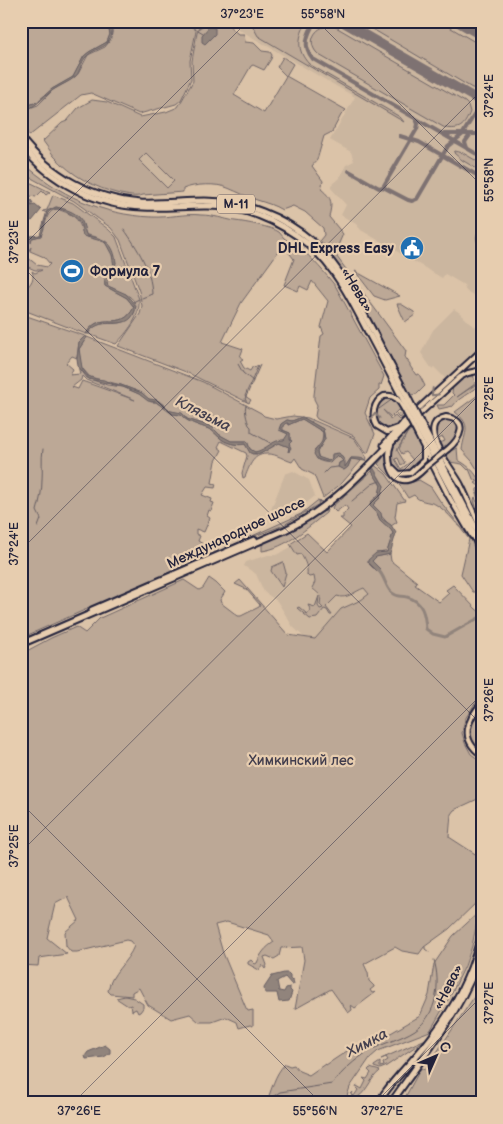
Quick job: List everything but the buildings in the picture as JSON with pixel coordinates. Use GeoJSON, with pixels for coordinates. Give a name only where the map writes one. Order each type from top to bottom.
{"type":"FeatureCollection","features":[{"type":"Feature","properties":{"kind":"highway","name":"«Нева»"},"geometry":{"type":"LineString","coordinates":[[21,138],[43,162],[61,176],[87,190],[115,199],[143,203],[206,201],[234,204],[262,211],[292,226],[322,251],[341,275],[464,514],[482,554]]}},
{"type":"Feature","properties":{"kind":"highway","name":"«Нева»"},"geometry":{"type":"LineString","coordinates":[[21,146],[41,166],[59,180],[98,199],[142,207],[205,206],[233,208],[260,216],[289,230],[318,254],[338,278],[390,370]]}},
{"type":"Feature","properties":{"kind":"highway","name":"Международное шоссе"},"geometry":{"type":"LineString","coordinates":[[21,643],[284,529],[328,502],[412,421]]}},
{"type":"Feature","properties":{"kind":"highway","name":"Международное шоссе"},"geometry":{"type":"LineString","coordinates":[[378,453],[404,423]]}},
{"type":"Feature","properties":{"kind":"highway","name":"«Нева»"},"geometry":{"type":"LineString","coordinates":[[417,425],[482,540]]}},
{"type":"Feature","properties":{"kind":"highway","name":"«Нева»"},"geometry":{"type":"LineString","coordinates":[[378,1103],[393,1082],[431,1038],[452,1006],[473,963],[482,931]]}},
{"type":"Feature","properties":{"kind":"highway","name":"«Нева»"},"geometry":{"type":"LineString","coordinates":[[392,1102],[420,1064],[456,1008],[470,981],[482,949]]}},
{"type":"Feature","properties":{"kind":"main road","name":"Международное шоссе"},"geometry":{"type":"LineString","coordinates":[[404,423],[482,350]]}},
{"type":"Feature","properties":{"kind":"main road"},"geometry":{"type":"LineString","coordinates":[[412,421],[460,377],[470,372],[482,370]]}},
{"type":"Feature","properties":{"kind":"main road","name":"М-11"},"geometry":{"type":"LineString","coordinates":[[404,423],[393,431],[387,432],[382,430],[374,420],[376,402],[386,395],[392,396],[409,410],[417,425],[422,443],[482,554]]}},
{"type":"Feature","properties":{"kind":"main road"},"geometry":{"type":"LineString","coordinates":[[400,433],[389,449],[390,462],[393,473],[404,480],[414,477],[427,466],[448,449],[457,440],[461,432],[460,426],[456,421],[446,417],[436,422],[433,427],[433,434],[441,452],[462,486],[482,531]]}},
{"type":"Feature","properties":{"kind":"main road"},"geometry":{"type":"LineString","coordinates":[[390,462],[397,473],[402,475],[410,473],[424,460],[425,452],[422,443]]}},
{"type":"Feature","properties":{"kind":"main road"},"geometry":{"type":"LineString","coordinates":[[482,703],[472,716],[468,728],[470,743],[482,755]]}},
{"type":"Feature","properties":{"kind":"shaded area"},"geometry":{"type":"Polygon","coordinates":[[[107,21],[112,28],[110,41],[83,60],[78,74],[74,78],[53,90],[35,105],[21,111],[21,108],[37,102],[52,89],[73,77],[84,56],[107,42],[110,34],[107,21]]]}},
{"type":"Feature","properties":{"kind":"shaded area"},"geometry":{"type":"Polygon","coordinates":[[[235,21],[482,21],[482,286],[475,296],[466,291],[464,285],[445,274],[442,278],[361,230],[356,224],[341,215],[346,205],[331,188],[331,185],[339,178],[346,165],[354,161],[351,152],[330,140],[355,97],[233,26],[235,21]]]}},
{"type":"Feature","properties":{"kind":"shaded area"},"geometry":{"type":"Polygon","coordinates":[[[209,27],[215,28],[215,34],[205,44],[202,42],[202,35],[209,27]]]}},
{"type":"Feature","properties":{"kind":"shaded area"},"geometry":{"type":"Polygon","coordinates":[[[103,53],[115,58],[111,70],[100,66],[103,53]]]}},
{"type":"Feature","properties":{"kind":"shaded area"},"geometry":{"type":"Polygon","coordinates":[[[146,152],[174,181],[167,188],[139,160],[146,152]]]}},
{"type":"Feature","properties":{"kind":"shaded area"},"geometry":{"type":"Polygon","coordinates":[[[31,200],[33,203],[31,206],[35,205],[41,210],[32,221],[21,216],[21,202],[31,200]]]}},
{"type":"Feature","properties":{"kind":"shaded area"},"geometry":{"type":"Polygon","coordinates":[[[56,207],[76,214],[84,226],[87,236],[104,240],[111,246],[116,263],[114,269],[108,270],[105,277],[108,286],[126,294],[136,306],[133,315],[128,320],[101,324],[86,334],[92,326],[98,323],[123,319],[129,315],[134,307],[127,298],[105,286],[104,272],[106,268],[114,266],[112,255],[105,242],[83,236],[77,218],[60,209],[51,210],[48,213],[41,236],[32,238],[21,236],[21,234],[40,235],[47,211],[56,207]]]}},
{"type":"Feature","properties":{"kind":"shaded area"},"geometry":{"type":"Polygon","coordinates":[[[454,309],[474,327],[482,322],[482,345],[446,379],[434,367],[432,369],[421,353],[433,330],[454,309]]]}},
{"type":"Feature","properties":{"kind":"shaded area"},"geometry":{"type":"Polygon","coordinates":[[[85,336],[87,337],[79,349],[82,368],[88,376],[121,385],[142,393],[149,399],[157,400],[171,411],[182,413],[187,419],[212,427],[220,435],[231,441],[247,441],[250,449],[255,452],[276,441],[284,440],[288,434],[279,430],[281,424],[287,420],[292,421],[302,417],[323,429],[325,439],[317,452],[318,457],[329,461],[332,458],[332,454],[339,453],[345,461],[345,467],[351,458],[361,458],[367,461],[372,467],[384,486],[380,498],[373,505],[381,513],[382,519],[391,525],[396,533],[390,554],[376,557],[372,561],[381,570],[378,572],[368,560],[376,553],[387,552],[393,533],[370,506],[371,502],[379,495],[381,485],[371,466],[365,461],[351,459],[348,467],[344,470],[338,467],[339,463],[343,461],[337,455],[330,463],[317,459],[314,454],[322,442],[323,432],[302,419],[283,426],[282,430],[290,433],[290,440],[292,441],[289,444],[291,448],[288,452],[289,447],[279,443],[260,454],[250,453],[245,444],[224,441],[211,430],[190,422],[181,415],[173,414],[156,402],[148,401],[139,394],[123,387],[89,379],[78,366],[77,358],[79,342],[85,336]]]}},
{"type":"Feature","properties":{"kind":"shaded area"},"geometry":{"type":"Polygon","coordinates":[[[293,471],[309,480],[315,496],[299,509],[270,521],[268,517],[285,474],[293,471]]]}},
{"type":"Feature","properties":{"kind":"shaded area"},"geometry":{"type":"Polygon","coordinates":[[[293,546],[297,555],[300,554],[308,570],[314,575],[314,592],[321,596],[343,598],[354,591],[365,588],[369,594],[362,600],[341,609],[315,639],[305,638],[293,627],[277,601],[264,592],[256,574],[244,566],[246,562],[268,555],[276,555],[293,546]]]}},
{"type":"Feature","properties":{"kind":"shaded area"},"geometry":{"type":"Polygon","coordinates":[[[284,973],[290,975],[290,979],[293,980],[294,984],[292,985],[285,977],[277,981],[279,991],[284,992],[286,988],[290,987],[292,992],[289,1001],[279,1002],[277,993],[265,993],[264,988],[272,976],[284,973]]]}},
{"type":"Feature","properties":{"kind":"shaded area"},"geometry":{"type":"Polygon","coordinates":[[[105,1045],[110,1049],[110,1053],[104,1057],[86,1059],[85,1056],[88,1052],[105,1045]]]}},
{"type":"Feature","properties":{"kind":"green space"},"geometry":{"type":"Polygon","coordinates":[[[21,21],[107,21],[110,35],[107,42],[84,56],[73,77],[52,89],[37,102],[21,108],[21,21]]]}},
{"type":"Feature","properties":{"kind":"green space"},"geometry":{"type":"Polygon","coordinates":[[[109,21],[207,21],[196,31],[190,61],[191,79],[181,100],[176,104],[139,114],[91,93],[81,95],[29,136],[21,111],[38,105],[53,90],[78,74],[88,55],[105,47],[109,42],[112,32],[109,21]]]}},
{"type":"Feature","properties":{"kind":"green space"},"geometry":{"type":"Polygon","coordinates":[[[212,21],[228,21],[227,24],[238,34],[244,34],[245,42],[254,43],[262,51],[270,52],[272,55],[271,59],[264,70],[253,65],[251,66],[234,95],[264,113],[286,76],[346,110],[341,115],[332,132],[324,136],[317,160],[312,166],[323,181],[321,189],[331,202],[329,217],[343,234],[336,250],[337,257],[406,351],[405,357],[416,375],[419,374],[425,386],[417,394],[411,395],[353,286],[320,240],[324,235],[323,228],[305,212],[293,206],[282,210],[218,185],[188,187],[183,189],[183,192],[137,196],[120,194],[93,185],[68,170],[43,141],[62,123],[67,121],[78,108],[92,100],[107,102],[140,117],[166,112],[178,107],[193,81],[192,61],[199,28],[212,21]],[[146,153],[139,160],[167,188],[174,181],[146,153]]]}},
{"type":"Feature","properties":{"kind":"green space"},"geometry":{"type":"Polygon","coordinates":[[[250,21],[307,21],[300,38],[300,48],[309,64],[400,117],[404,122],[258,36],[250,21]]]}},
{"type":"Feature","properties":{"kind":"green space"},"geometry":{"type":"Polygon","coordinates":[[[359,21],[439,21],[482,46],[482,89],[472,88],[359,21]]]}},
{"type":"Feature","properties":{"kind":"green space"},"geometry":{"type":"Polygon","coordinates":[[[327,26],[334,26],[465,102],[470,112],[466,121],[458,128],[445,128],[319,55],[313,47],[313,38],[318,30],[327,26]]]}},
{"type":"Feature","properties":{"kind":"green space"},"geometry":{"type":"Polygon","coordinates":[[[283,57],[293,64],[286,76],[277,67],[283,57]]]}},
{"type":"Feature","properties":{"kind":"green space"},"geometry":{"type":"Polygon","coordinates":[[[455,151],[463,153],[482,164],[482,172],[462,160],[454,153],[455,151]]]}},
{"type":"Feature","properties":{"kind":"green space"},"geometry":{"type":"Polygon","coordinates":[[[21,161],[50,184],[82,201],[98,207],[134,215],[158,217],[214,216],[276,230],[300,248],[336,287],[384,376],[381,385],[379,385],[379,390],[370,398],[365,413],[375,434],[368,453],[366,453],[354,436],[317,419],[315,416],[317,405],[314,395],[321,336],[324,334],[321,327],[328,301],[312,281],[308,290],[300,286],[298,291],[284,285],[294,259],[283,245],[241,303],[222,342],[243,349],[240,357],[243,359],[240,361],[244,368],[250,371],[253,366],[255,368],[258,366],[245,396],[251,400],[249,403],[186,372],[118,346],[140,314],[142,306],[139,291],[120,240],[111,228],[74,201],[22,173],[21,161]]]}},
{"type":"Feature","properties":{"kind":"green space"},"geometry":{"type":"Polygon","coordinates":[[[21,178],[50,192],[46,195],[42,191],[36,197],[30,196],[29,192],[21,196],[21,178]]]}},
{"type":"Feature","properties":{"kind":"green space"},"geometry":{"type":"Polygon","coordinates":[[[53,195],[73,203],[116,237],[139,299],[139,306],[136,318],[116,344],[88,334],[98,325],[127,321],[134,313],[135,304],[128,296],[108,287],[106,273],[116,263],[109,244],[96,237],[87,235],[77,216],[69,212],[56,207],[46,213],[43,211],[47,210],[53,195]]]}},
{"type":"Feature","properties":{"kind":"green space","name":"Формула 7"},"geometry":{"type":"Polygon","coordinates":[[[57,209],[72,215],[78,221],[83,236],[104,242],[109,247],[114,266],[104,272],[105,286],[127,298],[134,307],[129,315],[117,321],[98,323],[92,326],[86,334],[21,309],[21,293],[29,286],[32,280],[32,271],[35,273],[42,270],[35,270],[21,264],[21,249],[25,246],[23,243],[31,239],[31,243],[32,238],[42,233],[52,211],[57,209]],[[31,247],[27,257],[37,265],[47,267],[50,264],[44,257],[30,251],[31,247]]]}},
{"type":"Feature","properties":{"kind":"green space"},"geometry":{"type":"Polygon","coordinates":[[[355,271],[400,296],[385,300],[374,296],[355,271]]]}},
{"type":"Feature","properties":{"kind":"green space"},"geometry":{"type":"Polygon","coordinates":[[[397,304],[401,304],[414,312],[415,315],[405,322],[397,304]]]}},
{"type":"Feature","properties":{"kind":"green space"},"geometry":{"type":"Polygon","coordinates":[[[21,314],[85,336],[79,342],[77,358],[72,356],[66,363],[73,369],[70,375],[80,374],[78,366],[87,378],[107,385],[123,387],[139,394],[151,402],[156,402],[172,414],[181,415],[190,422],[211,430],[224,441],[245,444],[252,454],[260,454],[279,443],[289,447],[289,452],[290,447],[289,444],[292,441],[290,440],[290,433],[283,430],[283,425],[288,423],[288,425],[302,419],[323,432],[322,443],[314,451],[318,460],[331,461],[337,455],[343,461],[339,463],[339,467],[344,470],[348,467],[351,459],[361,460],[342,483],[323,498],[314,475],[302,469],[295,458],[292,462],[272,454],[259,455],[243,478],[242,473],[247,456],[246,453],[221,441],[218,447],[222,450],[216,461],[212,483],[216,484],[215,488],[207,487],[202,495],[212,499],[211,502],[214,503],[207,516],[210,518],[204,532],[196,529],[196,534],[200,536],[198,541],[208,547],[185,560],[187,565],[21,638],[21,314]],[[82,376],[81,380],[72,387],[78,389],[82,381],[135,400],[86,380],[82,376]]]}},
{"type":"Feature","properties":{"kind":"green space"},"geometry":{"type":"Polygon","coordinates":[[[87,337],[203,382],[264,416],[276,419],[293,416],[302,417],[292,421],[287,420],[281,424],[279,429],[288,434],[285,440],[254,452],[250,449],[247,441],[231,441],[220,435],[212,427],[187,419],[183,414],[171,411],[159,401],[148,399],[142,393],[90,377],[82,368],[79,349],[87,337]]]}},
{"type":"Feature","properties":{"kind":"green space"},"geometry":{"type":"Polygon","coordinates":[[[473,373],[475,384],[457,397],[475,385],[477,387],[453,406],[439,409],[437,405],[444,405],[454,395],[452,393],[453,386],[462,378],[473,373]]]}},
{"type":"Feature","properties":{"kind":"green space"},"geometry":{"type":"Polygon","coordinates":[[[482,392],[482,477],[462,450],[466,425],[455,412],[482,392]]]}},
{"type":"Feature","properties":{"kind":"green space"},"geometry":{"type":"Polygon","coordinates":[[[383,397],[392,397],[397,401],[405,414],[399,418],[396,415],[401,413],[398,410],[391,417],[383,410],[390,420],[395,416],[399,420],[406,417],[391,430],[380,427],[376,415],[378,404],[383,397]]]}},
{"type":"Feature","properties":{"kind":"green space"},"geometry":{"type":"Polygon","coordinates":[[[302,417],[354,438],[367,458],[366,460],[351,458],[345,467],[339,454],[332,455],[329,461],[319,458],[317,452],[325,439],[323,429],[302,417]]]}},
{"type":"Feature","properties":{"kind":"green space"},"geometry":{"type":"Polygon","coordinates":[[[446,418],[456,424],[458,431],[452,443],[448,447],[445,445],[445,449],[442,451],[438,443],[445,441],[443,437],[436,440],[435,426],[446,418]]]}},
{"type":"Feature","properties":{"kind":"green space"},"geometry":{"type":"Polygon","coordinates":[[[411,427],[408,432],[412,429],[411,431],[414,432],[422,448],[423,459],[411,470],[400,473],[393,467],[390,455],[396,443],[411,427]],[[405,436],[397,450],[405,463],[401,465],[398,458],[395,459],[401,469],[413,460],[406,452],[402,454],[399,449],[405,436]]]}},
{"type":"Feature","properties":{"kind":"green space"},"geometry":{"type":"Polygon","coordinates":[[[457,448],[458,460],[474,472],[480,483],[481,489],[475,483],[478,481],[476,479],[474,481],[469,469],[462,464],[450,462],[444,454],[457,448]]]}},
{"type":"Feature","properties":{"kind":"green space"},"geometry":{"type":"Polygon","coordinates":[[[386,451],[387,461],[393,477],[401,483],[407,484],[419,480],[431,487],[472,541],[480,572],[482,590],[473,592],[461,574],[469,539],[440,507],[421,500],[414,495],[408,498],[401,487],[378,464],[386,451]]]}},
{"type":"Feature","properties":{"kind":"green space"},"geometry":{"type":"Polygon","coordinates":[[[373,464],[386,474],[405,501],[397,503],[395,517],[397,522],[391,526],[373,505],[380,498],[384,486],[373,464]]]}},
{"type":"Feature","properties":{"kind":"green space","name":"Химкинский лес"},"geometry":{"type":"Polygon","coordinates":[[[372,471],[381,486],[379,495],[371,502],[370,506],[393,533],[387,552],[376,553],[369,564],[373,568],[380,570],[372,563],[373,559],[390,554],[391,561],[417,582],[415,585],[439,602],[449,593],[446,590],[453,585],[476,609],[482,612],[482,693],[465,719],[462,733],[471,754],[482,762],[482,797],[454,810],[451,814],[449,837],[480,857],[478,901],[449,929],[424,947],[419,954],[402,951],[395,947],[364,964],[369,981],[374,986],[370,990],[372,993],[376,992],[355,1008],[351,1005],[352,1010],[348,1013],[331,989],[295,1009],[304,960],[302,947],[281,948],[279,956],[274,959],[267,956],[264,957],[267,965],[265,969],[262,965],[259,970],[248,964],[248,962],[251,960],[255,964],[257,963],[268,946],[274,942],[269,935],[227,922],[215,925],[223,953],[246,1008],[248,1011],[253,1010],[253,1026],[239,1028],[237,1022],[226,1017],[212,1022],[199,1022],[190,1014],[171,1019],[148,1005],[139,988],[132,992],[132,996],[111,994],[108,991],[112,979],[134,946],[130,941],[126,940],[71,952],[66,946],[65,932],[79,920],[68,897],[55,904],[47,938],[67,954],[39,958],[38,966],[21,965],[21,654],[76,627],[85,633],[100,618],[184,580],[199,590],[203,588],[209,578],[225,592],[220,600],[221,603],[238,616],[260,605],[246,589],[235,584],[240,580],[288,635],[315,639],[341,609],[361,600],[369,594],[364,588],[348,596],[337,596],[326,607],[332,615],[324,609],[317,618],[310,619],[297,608],[299,607],[307,614],[311,611],[308,605],[315,607],[319,596],[318,606],[320,609],[323,608],[320,605],[321,596],[312,588],[315,582],[314,576],[309,577],[307,575],[307,567],[301,554],[297,555],[290,544],[307,533],[327,552],[351,527],[340,518],[343,518],[343,514],[348,509],[345,505],[336,512],[332,508],[333,506],[372,471]]]}},
{"type":"Feature","properties":{"kind":"green space"},"geometry":{"type":"Polygon","coordinates":[[[477,489],[482,490],[481,523],[474,500],[475,497],[477,502],[479,501],[476,494],[480,493],[477,492],[477,489]]]}},
{"type":"Feature","properties":{"kind":"green space"},"geometry":{"type":"Polygon","coordinates":[[[317,501],[322,502],[318,502],[319,504],[284,525],[239,542],[301,514],[317,501]]]}},
{"type":"Feature","properties":{"kind":"green space"},"geometry":{"type":"Polygon","coordinates":[[[326,509],[326,513],[288,542],[262,551],[262,545],[265,542],[325,512],[326,509]]]}},
{"type":"Feature","properties":{"kind":"green space"},"geometry":{"type":"Polygon","coordinates":[[[283,562],[286,573],[282,587],[271,571],[272,567],[283,562]]]}},
{"type":"Feature","properties":{"kind":"green space"},"geometry":{"type":"Polygon","coordinates":[[[482,705],[482,752],[472,740],[470,729],[471,723],[482,705]]]}},
{"type":"Feature","properties":{"kind":"green space"},"geometry":{"type":"Polygon","coordinates":[[[479,912],[472,946],[465,966],[430,1031],[378,1051],[370,1058],[350,1087],[347,1103],[266,1103],[276,1078],[285,1064],[294,1065],[299,1071],[309,1075],[356,1045],[370,1045],[420,1016],[429,995],[434,964],[453,936],[479,912]]]}},
{"type":"Feature","properties":{"kind":"green space"},"geometry":{"type":"Polygon","coordinates":[[[482,985],[482,1103],[402,1103],[421,1068],[425,1070],[482,985]]]}},
{"type":"Feature","properties":{"kind":"green space"},"geometry":{"type":"Polygon","coordinates":[[[125,996],[134,998],[143,1004],[140,1012],[138,1013],[136,1009],[132,1011],[131,1005],[128,1006],[116,998],[125,996]]]}},
{"type":"Feature","properties":{"kind":"green space"},"geometry":{"type":"Polygon","coordinates":[[[428,1038],[385,1067],[380,1069],[374,1067],[380,1062],[380,1067],[384,1066],[383,1063],[388,1060],[386,1057],[381,1059],[428,1038]]]}},
{"type":"Feature","properties":{"kind":"green space"},"geometry":{"type":"Polygon","coordinates":[[[370,1068],[380,1071],[364,1091],[353,1099],[351,1094],[353,1092],[354,1096],[358,1090],[357,1086],[362,1089],[366,1081],[363,1078],[367,1079],[371,1073],[368,1070],[370,1068]]]}},
{"type":"Feature","properties":{"kind":"waterway"},"geometry":{"type":"LineString","coordinates":[[172,21],[188,24],[196,30]]}},
{"type":"Feature","properties":{"kind":"waterway"},"geometry":{"type":"LineString","coordinates":[[198,30],[203,33]]}},
{"type":"Feature","properties":{"kind":"waterway"},"geometry":{"type":"LineString","coordinates":[[21,114],[27,125],[26,130]]}},
{"type":"Feature","properties":{"kind":"waterway"},"geometry":{"type":"LineString","coordinates":[[124,229],[139,252],[149,276],[152,294],[142,298]]}},
{"type":"Feature","properties":{"kind":"waterway","name":"Клязьма"},"geometry":{"type":"LineString","coordinates":[[106,281],[105,274],[112,268]]}},
{"type":"Feature","properties":{"kind":"waterway","name":"Клязьма"},"geometry":{"type":"LineString","coordinates":[[133,302],[139,299]]}},
{"type":"Feature","properties":{"kind":"waterway"},"geometry":{"type":"LineString","coordinates":[[238,364],[243,373],[253,381]]}},
{"type":"Feature","properties":{"kind":"waterway"},"geometry":{"type":"LineString","coordinates":[[247,402],[245,399],[260,365]]}},
{"type":"Feature","properties":{"kind":"waterway"},"geometry":{"type":"LineString","coordinates":[[379,409],[390,401]]}},
{"type":"Feature","properties":{"kind":"waterway"},"geometry":{"type":"LineString","coordinates":[[246,405],[245,410],[251,432],[272,444]]}},
{"type":"Feature","properties":{"kind":"waterway"},"geometry":{"type":"LineString","coordinates":[[38,527],[41,519],[37,511],[42,488],[43,449]]}},
{"type":"Feature","properties":{"kind":"waterway"},"geometry":{"type":"LineString","coordinates":[[324,473],[329,468],[338,467]]}},
{"type":"Feature","properties":{"kind":"waterway"},"geometry":{"type":"LineString","coordinates":[[352,501],[372,484],[380,481]]}},
{"type":"Feature","properties":{"kind":"waterway","name":"Клязьма"},"geometry":{"type":"LineString","coordinates":[[378,570],[392,593],[405,596],[420,605],[424,614],[426,629],[433,634],[445,637],[482,616]]}},
{"type":"Feature","properties":{"kind":"waterway","name":"Химка"},"geometry":{"type":"LineString","coordinates":[[425,947],[429,952]]}},
{"type":"Feature","properties":{"kind":"waterway","name":"Химка"},"geometry":{"type":"LineString","coordinates":[[263,1103],[280,1092],[332,1084],[358,1058],[415,1030],[422,1024],[433,1008],[437,989],[434,960]]}},
{"type":"Feature","properties":{"kind":"waterway","name":"Химка"},"geometry":{"type":"LineString","coordinates":[[195,1103],[200,1101],[206,1103]]}},
{"type":"Feature","properties":{"kind":"taxiway"},"geometry":{"type":"LineString","coordinates":[[315,21],[307,40],[308,50],[313,59],[482,157]]}},
{"type":"Feature","properties":{"kind":"taxiway"},"geometry":{"type":"LineString","coordinates":[[383,187],[408,200],[417,199],[448,146],[462,135],[482,102]]}},
{"type":"Feature","properties":{"kind":"taxiway"},"geometry":{"type":"LineString","coordinates":[[349,171],[379,188],[383,187],[417,129],[416,119]]}},
{"type":"Feature","properties":{"kind":"taxiway"},"geometry":{"type":"LineString","coordinates":[[444,134],[482,134]]}},
{"type":"Feature","properties":{"kind":"taxiway"},"geometry":{"type":"LineString","coordinates":[[467,148],[465,142],[470,135]]}},
{"type":"Feature","properties":{"kind":"taxiway"},"geometry":{"type":"LineString","coordinates":[[400,136],[419,142],[482,178]]}},
{"type":"Feature","properties":{"kind":"taxiway"},"geometry":{"type":"LineString","coordinates":[[482,227],[478,234],[478,239],[482,245]]}},
{"type":"Feature","properties":{"kind":"runway"},"geometry":{"type":"LineString","coordinates":[[341,21],[482,102]]}},
{"type":"Feature","properties":{"kind":"runway"},"geometry":{"type":"LineString","coordinates":[[456,21],[482,36]]}},
{"type":"Feature","properties":{"kind":"place","name":"DHL Express Easy"},"geometry":{"type":"Point","coordinates":[412,248]}},
{"type":"Feature","properties":{"kind":"place","name":"Формула 7"},"geometry":{"type":"Point","coordinates":[72,271]}}]}
